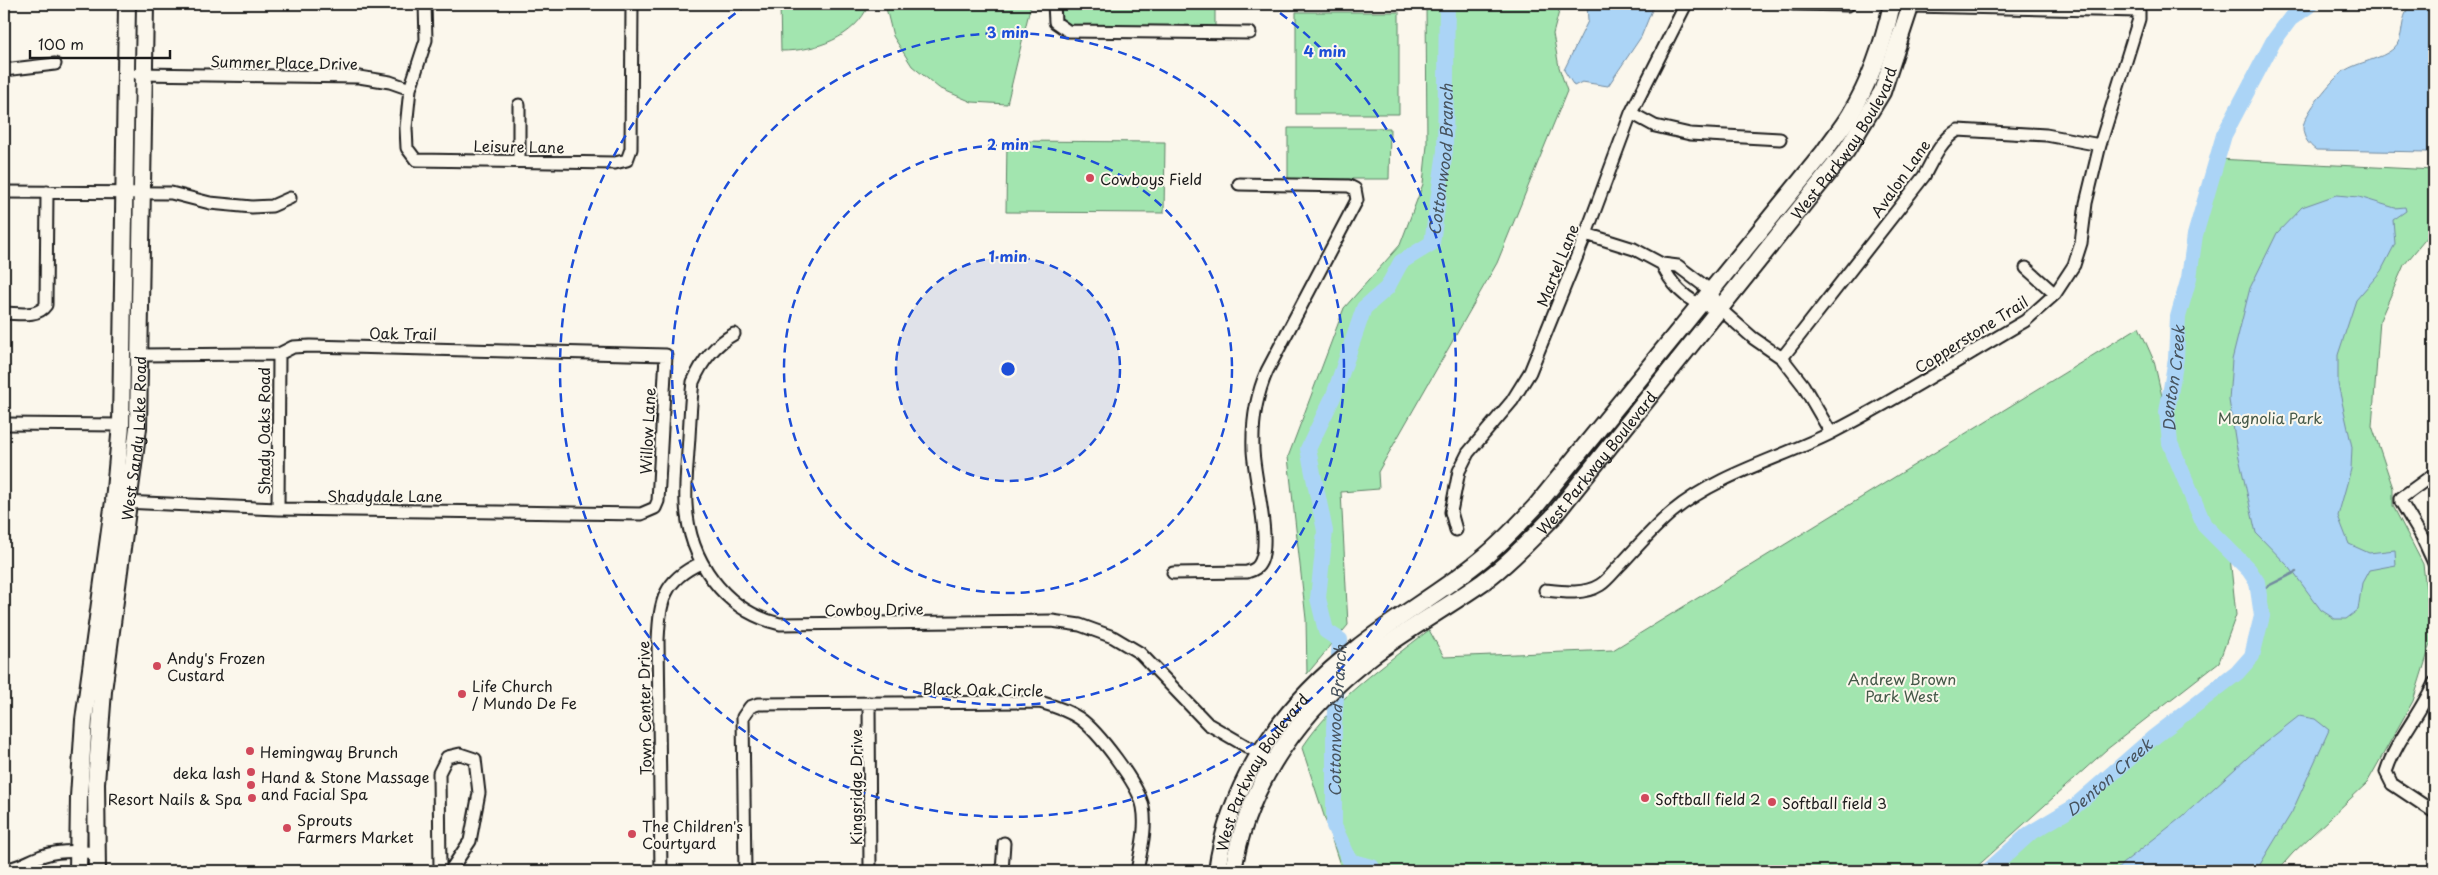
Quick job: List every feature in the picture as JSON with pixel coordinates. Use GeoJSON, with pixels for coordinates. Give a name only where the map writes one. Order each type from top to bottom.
{"type":"FeatureCollection","features":[{"type":"Feature","properties":{"kind":"street","name":"West Sandy Lake Road"},"geometry":{"type":"LineString","coordinates":[[121,502],[127,4]]}},
{"type":"Feature","properties":{"kind":"street","name":"West Sandy Lake Road"},"geometry":{"type":"LineString","coordinates":[[78,871],[81,758],[107,604],[121,502],[138,428],[145,4]]}},
{"type":"Feature","properties":{"kind":"street","name":"Leisure Lane"},"geometry":{"type":"LineString","coordinates":[[425,4],[426,40],[410,89],[406,128],[407,148],[416,160],[518,160],[615,163],[627,160],[631,150],[632,4]]}},
{"type":"Feature","properties":{"kind":"street"},"geometry":{"type":"LineString","coordinates":[[1054,4],[1055,22],[1063,30],[1068,31],[1250,33]]}},
{"type":"Feature","properties":{"kind":"street","name":"Martel Lane"},"geometry":{"type":"LineString","coordinates":[[1456,530],[1452,512],[1459,471],[1468,453],[1512,401],[1530,372],[1586,234],[1631,113],[1686,4]]}},
{"type":"Feature","properties":{"kind":"street"},"geometry":{"type":"LineString","coordinates":[[1793,4],[1848,5]]}},
{"type":"Feature","properties":{"kind":"street","name":"West Parkway Boulevard"},"geometry":{"type":"LineString","coordinates":[[1233,871],[1243,828],[1255,796],[1266,757],[1290,709],[1356,648],[1483,559],[1517,527],[1824,152],[1850,114],[1886,31],[1892,4]]}},
{"type":"Feature","properties":{"kind":"street","name":"West Parkway Boulevard"},"geometry":{"type":"LineString","coordinates":[[1217,871],[1222,837],[1231,809],[1243,782],[1356,669],[1373,655],[1484,581],[1516,555],[1552,518],[1846,151],[1882,92],[1908,5]]}},
{"type":"Feature","properties":{"kind":"street","name":"Copperstone Trail"},"geometry":{"type":"LineString","coordinates":[[1545,590],[1566,593],[1585,591],[1601,585],[1673,512],[1703,491],[1730,476],[1766,463],[1831,433],[2026,321],[2055,294],[2074,265],[2081,243],[2086,203],[2100,145],[2139,19],[2139,10],[1908,5]]}},
{"type":"Feature","properties":{"kind":"street"},"geometry":{"type":"LineString","coordinates":[[4,70],[55,64]]}},
{"type":"Feature","properties":{"kind":"street","name":"Summer Place Drive"},"geometry":{"type":"LineString","coordinates":[[126,74],[359,77],[390,82],[410,89]]}},
{"type":"Feature","properties":{"kind":"street"},"geometry":{"type":"LineString","coordinates":[[518,160],[519,105]]}},
{"type":"Feature","properties":{"kind":"street"},"geometry":{"type":"LineString","coordinates":[[1631,113],[1654,126],[1690,134],[1780,139]]}},
{"type":"Feature","properties":{"kind":"street","name":"Avalon Lane"},"geometry":{"type":"LineString","coordinates":[[1782,358],[1924,176],[1949,135],[1958,130],[2046,135],[2100,145]]}},
{"type":"Feature","properties":{"kind":"street"},"geometry":{"type":"LineString","coordinates":[[1173,573],[1241,573],[1255,570],[1262,561],[1264,540],[1253,450],[1254,419],[1258,396],[1267,371],[1357,200],[1355,189],[1349,186],[1239,184]]}},
{"type":"Feature","properties":{"kind":"street"},"geometry":{"type":"LineString","coordinates":[[4,192],[172,192],[210,203],[231,206],[272,206],[290,198]]}},
{"type":"Feature","properties":{"kind":"street"},"geometry":{"type":"LineString","coordinates":[[4,312],[32,314],[42,310],[46,305],[47,192]]}},
{"type":"Feature","properties":{"kind":"street"},"geometry":{"type":"LineString","coordinates":[[1586,234],[1634,249],[1662,264],[1678,266],[1710,291],[1719,308],[1753,338],[1782,358],[1803,385],[1831,433]]}},
{"type":"Feature","properties":{"kind":"street"},"geometry":{"type":"LineString","coordinates":[[1662,264],[1669,280],[1699,305],[1719,308]]}},
{"type":"Feature","properties":{"kind":"street"},"geometry":{"type":"LineString","coordinates":[[2026,268],[2055,294]]}},
{"type":"Feature","properties":{"kind":"street","name":"Cowboy Drive"},"geometry":{"type":"LineString","coordinates":[[734,334],[722,341],[713,350],[699,368],[693,382],[686,503],[693,544],[701,563],[713,582],[738,606],[753,616],[780,624],[1052,621],[1080,625],[1113,636],[1140,653],[1196,714],[1222,734],[1266,757]]}},
{"type":"Feature","properties":{"kind":"street","name":"Oak Trail"},"geometry":{"type":"LineString","coordinates":[[140,355],[279,354],[293,347],[310,346],[666,355]]}},
{"type":"Feature","properties":{"kind":"street","name":"Shady Oaks Road"},"geometry":{"type":"LineString","coordinates":[[278,509],[279,354]]}},
{"type":"Feature","properties":{"kind":"street","name":"Willow Lane"},"geometry":{"type":"LineString","coordinates":[[655,508],[658,501],[666,355]]}},
{"type":"Feature","properties":{"kind":"street"},"geometry":{"type":"LineString","coordinates":[[4,424],[121,425]]}},
{"type":"Feature","properties":{"kind":"street"},"geometry":{"type":"LineString","coordinates":[[2434,474],[2401,498],[2401,502],[2422,537],[2434,564]]}},
{"type":"Feature","properties":{"kind":"street","name":"Shadydale Lane"},"geometry":{"type":"LineString","coordinates":[[121,502],[278,509],[641,514],[655,508]]}},
{"type":"Feature","properties":{"kind":"street","name":"Town Center Drive"},"geometry":{"type":"LineString","coordinates":[[661,871],[658,640],[660,609],[670,584],[683,571],[701,563]]}},
{"type":"Feature","properties":{"kind":"street","name":"West Sandy Lake Road"},"geometry":{"type":"LineString","coordinates":[[97,871],[96,783],[107,604]]}},
{"type":"Feature","properties":{"kind":"street"},"geometry":{"type":"LineString","coordinates":[[2434,683],[2390,760],[2386,772],[2392,784],[2434,812]]}},
{"type":"Feature","properties":{"kind":"street","name":"Black Oak Circle"},"geometry":{"type":"LineString","coordinates":[[745,871],[743,717],[750,707],[758,704],[1040,702],[1062,708],[1091,728],[1134,784],[1143,805],[1144,834],[1137,871]]}},
{"type":"Feature","properties":{"kind":"street","name":"Kingsridge Drive"},"geometry":{"type":"LineString","coordinates":[[869,704],[870,871]]}},
{"type":"Feature","properties":{"kind":"street"},"geometry":{"type":"LineString","coordinates":[[440,871],[439,773],[448,757],[460,754],[475,759],[479,793],[470,841],[450,871]]}},
{"type":"Feature","properties":{"kind":"street"},"geometry":{"type":"LineString","coordinates":[[1002,871],[1004,843]]}},
{"type":"Feature","properties":{"kind":"street"},"geometry":{"type":"LineString","coordinates":[[4,870],[14,869],[45,855],[78,851],[96,853]]}},
{"type":"Feature","properties":{"kind":"green space"},"geometry":{"type":"Polygon","coordinates":[[[780,4],[869,4],[863,16],[844,34],[820,45],[781,51],[780,4]]]}},
{"type":"Feature","properties":{"kind":"green space"},"geometry":{"type":"Polygon","coordinates":[[[885,4],[1031,4],[1007,104],[972,102],[939,88],[912,66],[893,36],[885,4]]]}},
{"type":"Feature","properties":{"kind":"green space"},"geometry":{"type":"Polygon","coordinates":[[[1061,4],[1215,4],[1215,27],[1061,25],[1061,4]]]}},
{"type":"Feature","properties":{"kind":"green space"},"geometry":{"type":"Polygon","coordinates":[[[1426,4],[1561,4],[1553,34],[1559,67],[1567,91],[1497,263],[1378,472],[1379,489],[1341,492],[1348,625],[1307,674],[1306,619],[1288,457],[1344,308],[1400,245],[1423,184],[1427,145],[1426,4]]]}},
{"type":"Feature","properties":{"kind":"green space"},"geometry":{"type":"Polygon","coordinates":[[[1296,12],[1399,12],[1399,114],[1296,114],[1296,12]]]}},
{"type":"Feature","properties":{"kind":"green space"},"geometry":{"type":"Polygon","coordinates":[[[1288,128],[1390,128],[1389,179],[1288,179],[1288,128]]]}},
{"type":"Feature","properties":{"kind":"green space"},"geometry":{"type":"Polygon","coordinates":[[[1007,141],[1165,142],[1164,213],[1006,212],[1007,141]]]}},
{"type":"Feature","properties":{"kind":"green space","name":"Andrew Brown Park West"},"geometry":{"type":"Polygon","coordinates":[[[2217,159],[2434,170],[2434,229],[2404,265],[2380,320],[2372,426],[2393,488],[2393,506],[2423,564],[2432,640],[2413,701],[2367,783],[2293,853],[2277,871],[1988,871],[2029,834],[2074,807],[2154,737],[2237,673],[2252,656],[2262,616],[2257,582],[2249,570],[2220,540],[2230,557],[2236,615],[2219,662],[2106,750],[1972,871],[1342,871],[1302,748],[1329,714],[1360,684],[1429,630],[1444,657],[1613,650],[2139,327],[2154,361],[2168,423],[2167,412],[2176,359],[2179,317],[2189,278],[2195,235],[2217,159]]]}},
{"type":"Feature","properties":{"kind":"water"},"geometry":{"type":"Polygon","coordinates":[[[1587,4],[1654,5],[1641,37],[1608,86],[1582,82],[1574,86],[1564,70],[1588,21],[1587,4]]]}},
{"type":"Feature","properties":{"kind":"water"},"geometry":{"type":"Polygon","coordinates":[[[2411,4],[2434,4],[2434,148],[2428,152],[2316,150],[2313,148],[2305,137],[2303,127],[2308,114],[2326,89],[2344,71],[2383,55],[2397,45],[2407,10],[2411,4]]]}},
{"type":"Feature","properties":{"kind":"water"},"geometry":{"type":"Polygon","coordinates":[[[2336,195],[2359,197],[2395,208],[2405,207],[2406,211],[2393,220],[2395,244],[2381,271],[2356,300],[2338,355],[2338,384],[2352,447],[2351,469],[2338,516],[2349,544],[2369,553],[2395,550],[2396,565],[2369,570],[2362,583],[2358,610],[2346,619],[2335,619],[2321,610],[2290,568],[2256,533],[2236,444],[2229,400],[2232,360],[2250,288],[2277,233],[2302,207],[2336,195]]]}},
{"type":"Feature","properties":{"kind":"water"},"geometry":{"type":"Polygon","coordinates":[[[2299,716],[2315,719],[2329,730],[2292,812],[2256,871],[2116,871],[2122,864],[2183,816],[2257,749],[2299,716]]]}},
{"type":"Feature","properties":{"kind":"waterway","name":"Cottonwood Branch"},"geometry":{"type":"LineString","coordinates":[[1374,871],[1372,867],[1350,861],[1334,826],[1334,727],[1340,640],[1326,631],[1318,598],[1325,531],[1308,449],[1334,395],[1364,308],[1387,288],[1401,262],[1432,243],[1445,151],[1447,4]]}},
{"type":"Feature","properties":{"kind":"waterway","name":"Denton Creek"},"geometry":{"type":"LineString","coordinates":[[1988,871],[2029,834],[2074,807],[2154,737],[2237,673],[2252,656],[2262,616],[2257,582],[2249,570],[2204,525],[2170,443],[2167,412],[2176,359],[2178,317],[2189,278],[2195,235],[2224,135],[2273,42],[2290,19],[2311,4]]}},
{"type":"Feature","properties":{"kind":"waterway"},"geometry":{"type":"LineString","coordinates":[[2258,591],[2296,572]]}},
{"type":"Feature","properties":{"kind":"place","name":"Cowboys Field"},"geometry":{"type":"Point","coordinates":[1090,178]}},
{"type":"Feature","properties":{"kind":"place","name":"Andy's Frozen Custard"},"geometry":{"type":"Point","coordinates":[157,666]}},
{"type":"Feature","properties":{"kind":"place","name":"Life Church / Mundo De Fe"},"geometry":{"type":"Point","coordinates":[462,694]}},
{"type":"Feature","properties":{"kind":"place","name":"Hemingway Brunch"},"geometry":{"type":"Point","coordinates":[250,751]}},
{"type":"Feature","properties":{"kind":"place","name":"deka lash"},"geometry":{"type":"Point","coordinates":[251,772]}},
{"type":"Feature","properties":{"kind":"place","name":"Hand & Stone Massage and Facial Spa"},"geometry":{"type":"Point","coordinates":[251,785]}},
{"type":"Feature","properties":{"kind":"place","name":"Resort Nails & Spa"},"geometry":{"type":"Point","coordinates":[252,798]}},
{"type":"Feature","properties":{"kind":"place","name":"Softball field 2"},"geometry":{"type":"Point","coordinates":[1645,798]}},
{"type":"Feature","properties":{"kind":"place","name":"Softball field 3"},"geometry":{"type":"Point","coordinates":[1772,802]}},
{"type":"Feature","properties":{"kind":"place","name":"Sprouts Farmers Market"},"geometry":{"type":"Point","coordinates":[287,828]}},
{"type":"Feature","properties":{"kind":"place","name":"The Children's Courtyard"},"geometry":{"type":"Point","coordinates":[632,834]}},
{"type":"Feature","properties":{"kind":"park label","name":"Magnolia Park"},"geometry":{"type":"Point","coordinates":[2270,417]}}]}
